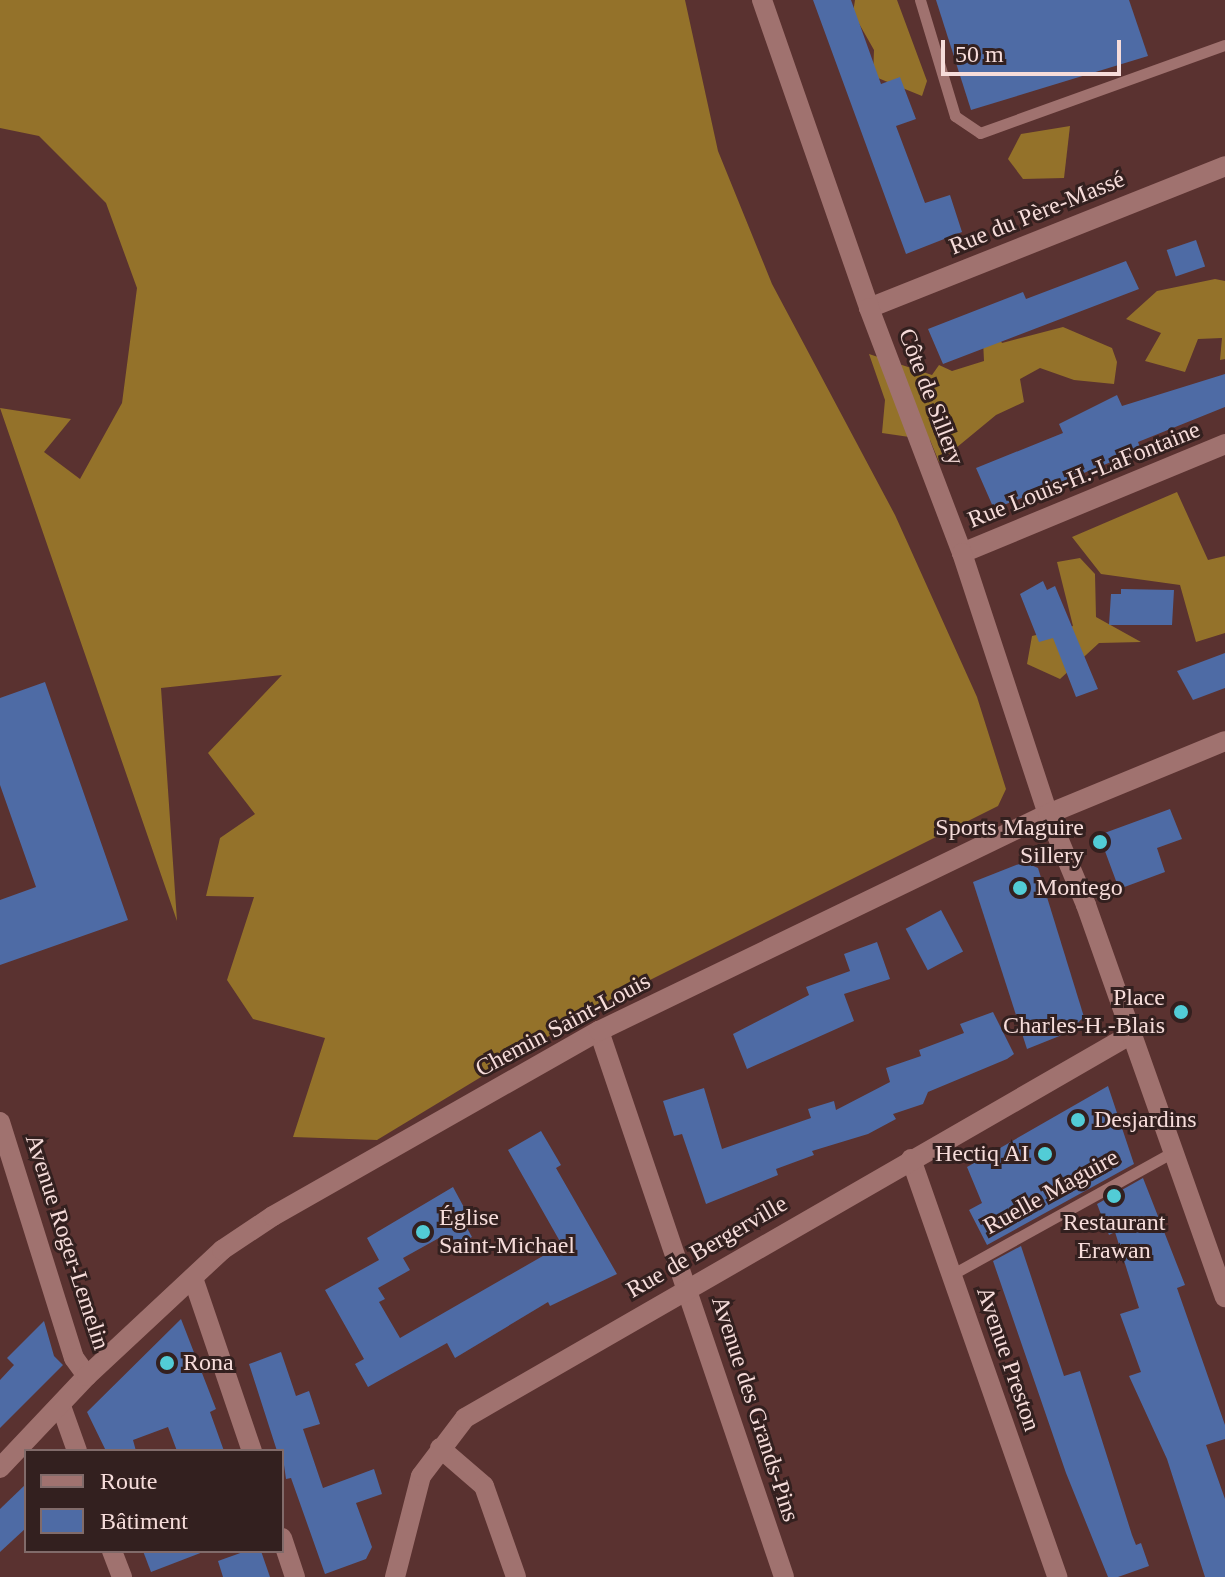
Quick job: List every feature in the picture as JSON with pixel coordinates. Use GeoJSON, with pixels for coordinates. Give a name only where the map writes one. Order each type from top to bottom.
{"type":"FeatureCollection","features":[{"type":"Feature","properties":{"kind":"street","name":"Côte de Sillery"},"geometry":{"type":"LineString","coordinates":[[762,0],[869,308],[962,553],[1048,814],[1225,1297]]}},
{"type":"Feature","properties":{"kind":"street","name":"Rue du Père-Massé"},"geometry":{"type":"LineString","coordinates":[[869,308],[1225,166]]}},
{"type":"Feature","properties":{"kind":"street","name":"Rue Louis-H.-LaFontaine"},"geometry":{"type":"LineString","coordinates":[[962,553],[1225,444]]}},
{"type":"Feature","properties":{"kind":"street","name":"Chemin Saint-Louis"},"geometry":{"type":"LineString","coordinates":[[0,1468],[87,1376],[222,1250],[273,1216],[599,1031],[1048,814],[1225,741]]}},
{"type":"Feature","properties":{"kind":"street","name":"Avenue des Grands-Pins"},"geometry":{"type":"LineString","coordinates":[[599,1031],[784,1577]]}},
{"type":"Feature","properties":{"kind":"street","name":"Rue de Bergerville"},"geometry":{"type":"LineString","coordinates":[[395,1577],[421,1476],[465,1418],[488,1401],[1130,1035]]}},
{"type":"Feature","properties":{"kind":"street","name":"Avenue Roger-Lemelin"},"geometry":{"type":"LineString","coordinates":[[0,1122],[69,1344],[87,1376]]}},
{"type":"Feature","properties":{"kind":"street","name":"Avenue Preston"},"geometry":{"type":"LineString","coordinates":[[911,1159],[1057,1577]]}},
{"type":"Feature","properties":{"kind":"street"},"geometry":{"type":"LineString","coordinates":[[193,1278],[251,1449]]}},
{"type":"Feature","properties":{"kind":"street"},"geometry":{"type":"LineString","coordinates":[[61,1406],[76,1449]]}},
{"type":"Feature","properties":{"kind":"street"},"geometry":{"type":"LineString","coordinates":[[440,1448],[484,1486],[516,1577]]}},
{"type":"Feature","properties":{"kind":"street"},"geometry":{"type":"LineString","coordinates":[[284,1544],[295,1577]]}},
{"type":"Feature","properties":{"kind":"street"},"geometry":{"type":"LineString","coordinates":[[113,1553],[122,1577]]}},
{"type":"Feature","properties":{"kind":"lane"},"geometry":{"type":"LineString","coordinates":[[920,0],[955,116],[980,133],[1225,45]]}},
{"type":"Feature","properties":{"kind":"lane","name":"Ruelle Maguire"},"geometry":{"type":"LineString","coordinates":[[951,1275],[1173,1152]]}},
{"type":"Feature","properties":{"kind":"shaded area"},"geometry":{"type":"Polygon","coordinates":[[[0,0],[685,0],[718,151],[772,284],[895,515],[977,697],[1006,789],[998,806],[600,1005],[377,1140],[293,1137],[325,1038],[253,1019],[227,980],[254,897],[206,896],[220,838],[255,814],[208,753],[282,675],[161,688],[177,921],[0,408],[71,419],[44,452],[80,479],[122,403],[137,288],[106,203],[39,136],[0,128],[0,0]]]}},
{"type":"Feature","properties":{"kind":"shaded area"},"geometry":{"type":"Polygon","coordinates":[[[855,0],[897,0],[927,81],[922,96],[873,76],[874,50],[853,13],[855,0]]]}},
{"type":"Feature","properties":{"kind":"shaded area"},"geometry":{"type":"Polygon","coordinates":[[[1070,126],[1064,178],[1023,179],[1008,159],[1021,134],[1070,126]]]}},
{"type":"Feature","properties":{"kind":"shaded area"},"geometry":{"type":"Polygon","coordinates":[[[1215,279],[1225,281],[1225,359],[1220,360],[1222,338],[1198,339],[1185,372],[1145,361],[1161,333],[1126,319],[1157,291],[1215,279]]]}},
{"type":"Feature","properties":{"kind":"shaded area"},"geometry":{"type":"Polygon","coordinates":[[[1063,327],[1112,348],[1117,362],[1114,384],[1074,380],[1040,368],[1020,379],[1024,402],[996,415],[939,462],[930,440],[882,433],[885,400],[869,354],[932,375],[939,365],[952,371],[984,361],[983,341],[994,328],[1002,343],[1063,327]]]}},
{"type":"Feature","properties":{"kind":"shaded area"},"geometry":{"type":"Polygon","coordinates":[[[1177,492],[1208,560],[1225,556],[1225,633],[1196,642],[1180,585],[1101,574],[1072,537],[1177,492]]]}},
{"type":"Feature","properties":{"kind":"shaded area"},"geometry":{"type":"Polygon","coordinates":[[[1080,558],[1095,574],[1096,617],[1141,642],[1099,643],[1060,679],[1027,664],[1032,636],[1073,626],[1057,562],[1080,558]]]}},
{"type":"Feature","properties":{"kind":"building"},"geometry":{"type":"Polygon","coordinates":[[[813,0],[851,0],[881,84],[900,77],[916,119],[896,126],[925,203],[950,195],[962,232],[906,254],[813,0]]]}},
{"type":"Feature","properties":{"kind":"building"},"geometry":{"type":"Polygon","coordinates":[[[936,0],[1129,0],[1148,56],[971,110],[936,0]]]}},
{"type":"Feature","properties":{"kind":"building"},"geometry":{"type":"Polygon","coordinates":[[[1196,240],[1205,266],[1176,277],[1167,250],[1196,240]]]}},
{"type":"Feature","properties":{"kind":"building"},"geometry":{"type":"Polygon","coordinates":[[[1126,261],[1139,289],[943,364],[928,329],[1023,292],[1026,299],[1126,261]]]}},
{"type":"Feature","properties":{"kind":"building"},"geometry":{"type":"Polygon","coordinates":[[[1225,374],[1225,407],[1138,442],[1141,450],[994,509],[976,468],[1063,433],[1059,424],[1117,395],[1122,406],[1225,374]]]}},
{"type":"Feature","properties":{"kind":"building"},"geometry":{"type":"Polygon","coordinates":[[[1043,581],[1047,590],[1055,586],[1098,689],[1076,697],[1053,638],[1039,642],[1020,594],[1043,581]]]}},
{"type":"Feature","properties":{"kind":"building"},"geometry":{"type":"Polygon","coordinates":[[[1121,589],[1174,590],[1172,625],[1109,625],[1111,594],[1121,594],[1121,589]]]}},
{"type":"Feature","properties":{"kind":"building"},"geometry":{"type":"Polygon","coordinates":[[[1225,653],[1225,688],[1193,700],[1177,671],[1225,653]]]}},
{"type":"Feature","properties":{"kind":"building"},"geometry":{"type":"Polygon","coordinates":[[[45,682],[128,920],[0,965],[0,900],[36,887],[0,785],[0,698],[45,682]]]}},
{"type":"Feature","properties":{"kind":"building"},"geometry":{"type":"Polygon","coordinates":[[[1170,809],[1182,839],[1157,848],[1165,872],[1119,889],[1099,835],[1170,809]]]}},
{"type":"Feature","properties":{"kind":"building"},"geometry":{"type":"Polygon","coordinates":[[[1024,862],[1038,868],[1084,1017],[1067,1033],[1027,1049],[973,882],[1024,862]]]}},
{"type":"Feature","properties":{"kind":"building"},"geometry":{"type":"Polygon","coordinates":[[[941,910],[963,951],[928,970],[906,929],[941,910]]]}},
{"type":"Feature","properties":{"kind":"building"},"geometry":{"type":"Polygon","coordinates":[[[877,942],[890,979],[844,994],[854,1021],[747,1069],[733,1034],[809,995],[806,987],[850,971],[844,954],[877,942]]]}},
{"type":"Feature","properties":{"kind":"building"},"geometry":{"type":"Polygon","coordinates":[[[993,1012],[1014,1054],[1007,1059],[928,1092],[923,1104],[893,1114],[896,1119],[868,1134],[812,1151],[814,1155],[776,1169],[778,1175],[706,1204],[682,1134],[674,1136],[663,1101],[704,1088],[722,1149],[811,1118],[808,1109],[834,1101],[836,1110],[890,1082],[886,1068],[921,1056],[919,1050],[964,1033],[960,1024],[993,1012]]]}},
{"type":"Feature","properties":{"kind":"building"},"geometry":{"type":"Polygon","coordinates":[[[1108,1086],[1134,1164],[987,1245],[969,1210],[982,1203],[967,1167],[1108,1086]]]}},
{"type":"Feature","properties":{"kind":"building"},"geometry":{"type":"Polygon","coordinates":[[[541,1131],[561,1165],[556,1168],[617,1274],[550,1306],[548,1302],[455,1358],[447,1343],[368,1387],[355,1364],[364,1359],[325,1290],[379,1260],[367,1238],[453,1187],[473,1224],[467,1228],[472,1237],[446,1251],[439,1238],[403,1258],[410,1270],[378,1288],[385,1299],[379,1302],[400,1338],[562,1245],[508,1150],[541,1131]]]}},
{"type":"Feature","properties":{"kind":"building"},"geometry":{"type":"Polygon","coordinates":[[[1143,1178],[1185,1285],[1177,1288],[1225,1425],[1225,1439],[1206,1445],[1225,1499],[1225,1577],[1205,1577],[1167,1459],[1129,1376],[1141,1372],[1120,1314],[1139,1308],[1115,1232],[1109,1235],[1097,1204],[1143,1178]]]}},
{"type":"Feature","properties":{"kind":"building"},"geometry":{"type":"Polygon","coordinates":[[[1021,1246],[1064,1376],[1080,1371],[1132,1535],[1136,1545],[1141,1543],[1149,1566],[1118,1577],[1108,1577],[1066,1473],[993,1261],[1021,1246]]]}},
{"type":"Feature","properties":{"kind":"building"},"geometry":{"type":"Polygon","coordinates":[[[181,1319],[216,1409],[210,1412],[223,1449],[176,1449],[168,1427],[133,1440],[135,1449],[105,1449],[87,1412],[181,1319]]]}},
{"type":"Feature","properties":{"kind":"building"},"geometry":{"type":"Polygon","coordinates":[[[44,1321],[54,1356],[63,1365],[0,1428],[0,1380],[14,1365],[7,1358],[44,1321]]]}},
{"type":"Feature","properties":{"kind":"building"},"geometry":{"type":"Polygon","coordinates":[[[281,1352],[296,1396],[309,1391],[320,1424],[303,1429],[323,1488],[374,1469],[382,1494],[356,1503],[372,1547],[366,1559],[325,1574],[291,1478],[286,1479],[284,1449],[276,1449],[249,1364],[281,1352]]]}},
{"type":"Feature","properties":{"kind":"building"},"geometry":{"type":"Polygon","coordinates":[[[24,1486],[24,1530],[0,1552],[0,1509],[24,1486]]]}},
{"type":"Feature","properties":{"kind":"building"},"geometry":{"type":"Polygon","coordinates":[[[144,1553],[200,1553],[151,1572],[144,1553]]]}},
{"type":"Feature","properties":{"kind":"building"},"geometry":{"type":"Polygon","coordinates":[[[240,1553],[262,1553],[270,1577],[223,1577],[218,1561],[240,1553]]]}},
{"type":"Feature","properties":{"kind":"place","name":"Sports Maguire Sillery"},"geometry":{"type":"Point","coordinates":[1100,842]}},
{"type":"Feature","properties":{"kind":"place","name":"Montego"},"geometry":{"type":"Point","coordinates":[1020,888]}},
{"type":"Feature","properties":{"kind":"place","name":"Place Charles-H.-Blais"},"geometry":{"type":"Point","coordinates":[1181,1012]}},
{"type":"Feature","properties":{"kind":"place","name":"Desjardins"},"geometry":{"type":"Point","coordinates":[1078,1120]}},
{"type":"Feature","properties":{"kind":"place","name":"Hectiq AI"},"geometry":{"type":"Point","coordinates":[1045,1154]}},
{"type":"Feature","properties":{"kind":"place","name":"Restaurant Erawan"},"geometry":{"type":"Point","coordinates":[1114,1196]}},
{"type":"Feature","properties":{"kind":"place","name":"Église Saint-Michael"},"geometry":{"type":"Point","coordinates":[423,1232]}},
{"type":"Feature","properties":{"kind":"place","name":"Rona"},"geometry":{"type":"Point","coordinates":[167,1363]}}]}
